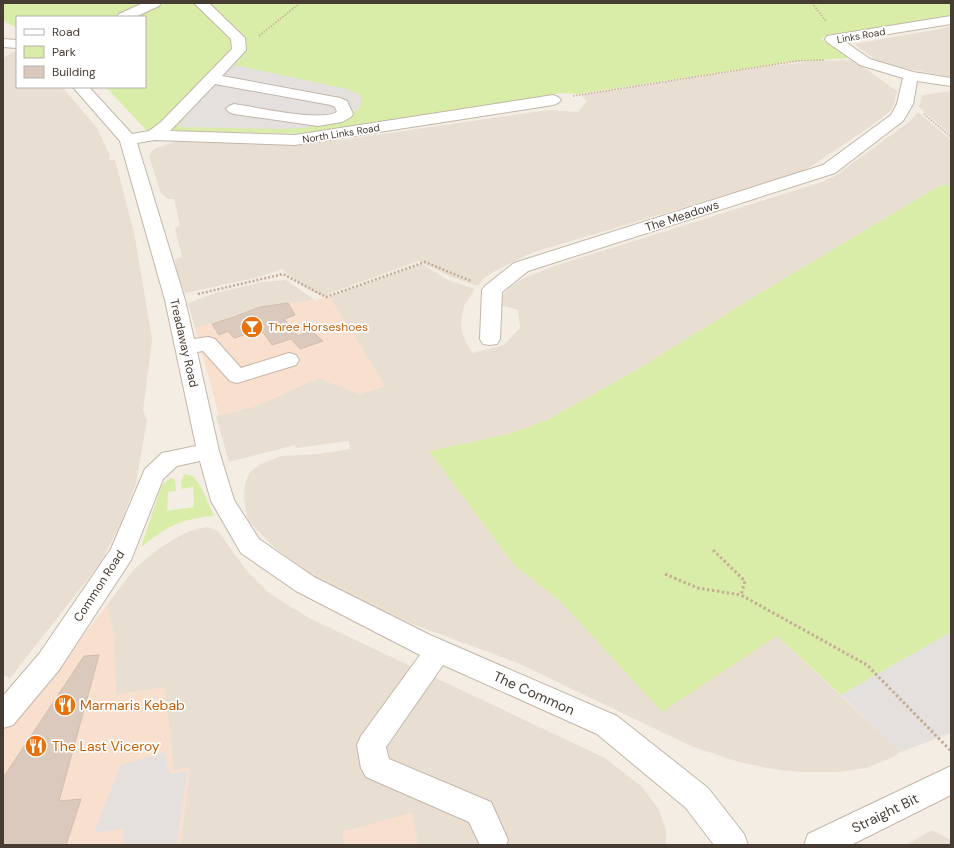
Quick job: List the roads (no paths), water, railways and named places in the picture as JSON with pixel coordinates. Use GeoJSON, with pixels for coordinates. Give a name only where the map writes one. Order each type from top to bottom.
{"type":"FeatureCollection","features":[{"type":"Feature","properties":{"kind":"street"},"geometry":{"type":"LineString","coordinates":[[126,16],[154,3]]}},
{"type":"Feature","properties":{"kind":"street"},"geometry":{"type":"LineString","coordinates":[[154,135],[167,125],[239,50],[238,38],[201,3]]}},
{"type":"Feature","properties":{"kind":"street","name":"Links Road"},"geometry":{"type":"LineString","coordinates":[[951,20],[832,39],[865,62],[911,76],[951,82]]}},
{"type":"Feature","properties":{"kind":"street"},"geometry":{"type":"LineString","coordinates":[[3,43],[16,44]]}},
{"type":"Feature","properties":{"kind":"street","name":"The Meadows"},"geometry":{"type":"LineString","coordinates":[[490,339],[492,290],[521,267],[829,169],[897,118],[905,104],[911,76]]}},
{"type":"Feature","properties":{"kind":"street"},"geometry":{"type":"LineString","coordinates":[[212,79],[335,101],[342,104],[345,114],[336,119],[318,120],[234,109]]}},
{"type":"Feature","properties":{"kind":"street","name":"Treadaway Road"},"geometry":{"type":"LineString","coordinates":[[82,88],[128,140],[175,300],[208,451],[223,501],[250,546],[305,584]]}},
{"type":"Feature","properties":{"kind":"street","name":"North Links Road"},"geometry":{"type":"LineString","coordinates":[[128,140],[154,135],[295,140],[553,100]]}},
{"type":"Feature","properties":{"kind":"street"},"geometry":{"type":"LineString","coordinates":[[185,347],[208,344],[237,376],[288,360]]}},
{"type":"Feature","properties":{"kind":"street","name":"Common Road"},"geometry":{"type":"LineString","coordinates":[[3,715],[48,662],[122,553],[153,475],[170,460],[208,451]]}},
{"type":"Feature","properties":{"kind":"street","name":"The Common"},"geometry":{"type":"LineString","coordinates":[[305,584],[438,650],[608,725],[697,798],[733,845]]}},
{"type":"Feature","properties":{"kind":"street"},"geometry":{"type":"LineString","coordinates":[[438,650],[371,744],[376,768],[480,812],[493,840]]}},
{"type":"Feature","properties":{"kind":"street","name":"Straight Bit"},"geometry":{"type":"LineString","coordinates":[[819,845],[947,789]]}},
{"type":"Feature","properties":{"kind":"place","name":"Three Horseshoes"},"geometry":{"type":"Point","coordinates":[252,327]}},
{"type":"Feature","properties":{"kind":"place","name":"Marmaris Kebab"},"geometry":{"type":"Point","coordinates":[65,705]}},
{"type":"Feature","properties":{"kind":"place","name":"The Last Viceroy"},"geometry":{"type":"Point","coordinates":[36,746]}}]}
